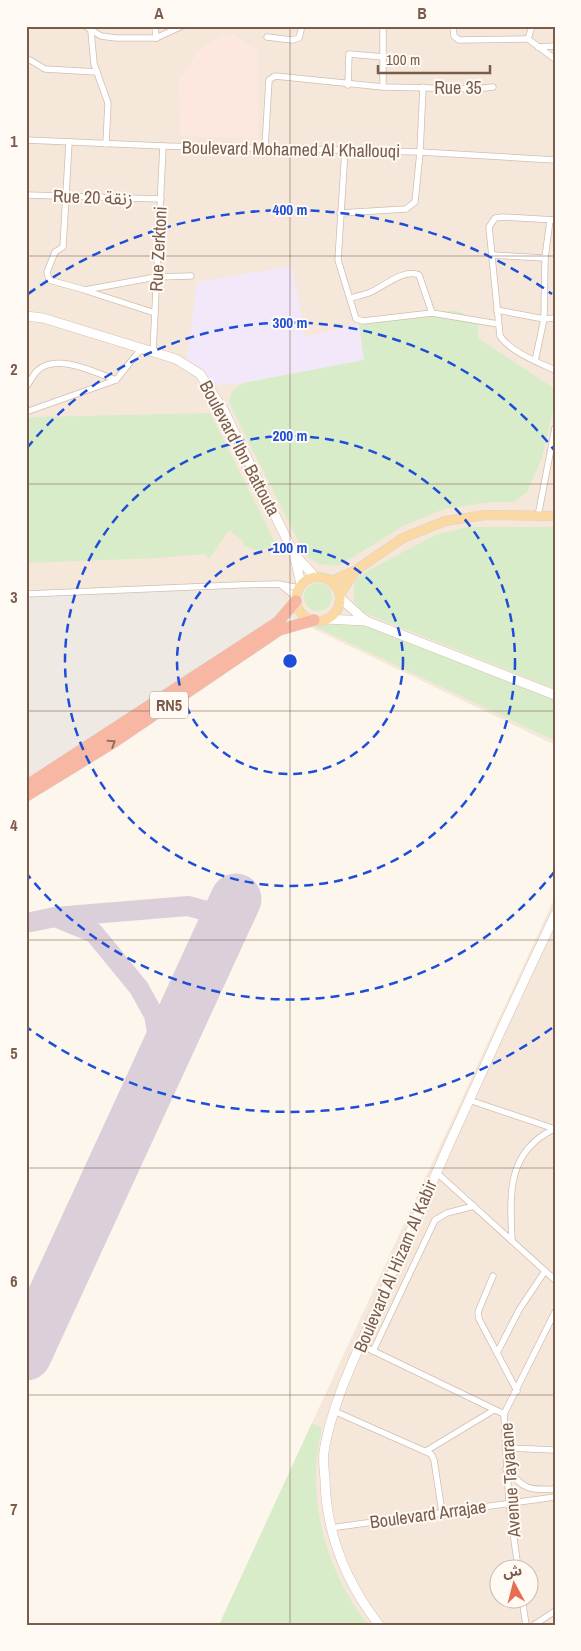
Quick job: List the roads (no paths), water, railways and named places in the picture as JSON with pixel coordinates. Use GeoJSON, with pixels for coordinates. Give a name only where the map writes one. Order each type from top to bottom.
{"type":"FeatureCollection","features":[{"type":"Feature","properties":{"kind":"highway","name":"RN5"},"geometry":{"type":"LineString","coordinates":[[26,786],[278,622],[298,592]]}},
{"type":"Feature","properties":{"kind":"highway","name":"RN5"},"geometry":{"type":"LineString","coordinates":[[26,796],[122,736],[279,630],[320,620]]}},
{"type":"Feature","properties":{"kind":"main road","name":"Boulevard Ibn Battouta"},"geometry":{"type":"LineString","coordinates":[[26,316],[62,323],[153,352],[188,365],[200,374],[209,385],[224,411],[294,554]]}},
{"type":"Feature","properties":{"kind":"main road"},"geometry":{"type":"LineString","coordinates":[[294,554],[315,577],[331,581],[356,570],[403,538],[445,521],[485,515],[555,516]]}},
{"type":"Feature","properties":{"kind":"main road"},"geometry":{"type":"LineString","coordinates":[[294,554],[302,614],[320,620],[366,621],[555,695]]}},
{"type":"Feature","properties":{"kind":"main road"},"geometry":{"type":"LineString","coordinates":[[320,620],[336,611],[340,596],[356,570]]}},
{"type":"Feature","properties":{"kind":"main road","name":"RN5"},"geometry":{"type":"LineString","coordinates":[[298,592],[315,577]]}},
{"type":"Feature","properties":{"kind":"main road"},"geometry":{"type":"LineString","coordinates":[[331,581],[340,596],[366,621]]}},
{"type":"Feature","properties":{"kind":"main road","name":"Boulevard Al Hizam Al Kabir"},"geometry":{"type":"LineString","coordinates":[[379,1625],[359,1598],[336,1547],[325,1507],[324,1453],[334,1411],[436,1172],[554,920]]}},
{"type":"Feature","properties":{"kind":"street"},"geometry":{"type":"LineString","coordinates":[[85,26],[91,32],[108,37],[156,38],[182,26]]}},
{"type":"Feature","properties":{"kind":"street"},"geometry":{"type":"LineString","coordinates":[[155,26],[156,38]]}},
{"type":"Feature","properties":{"kind":"street"},"geometry":{"type":"LineString","coordinates":[[267,37],[292,40],[299,38],[302,26]]}},
{"type":"Feature","properties":{"kind":"street"},"geometry":{"type":"LineString","coordinates":[[383,87],[384,26]]}},
{"type":"Feature","properties":{"kind":"street"},"geometry":{"type":"LineString","coordinates":[[453,26],[454,36],[459,40],[528,40],[555,59]]}},
{"type":"Feature","properties":{"kind":"street"},"geometry":{"type":"LineString","coordinates":[[528,40],[532,26]]}},
{"type":"Feature","properties":{"kind":"street"},"geometry":{"type":"LineString","coordinates":[[91,32],[97,72],[108,103],[106,144]]}},
{"type":"Feature","properties":{"kind":"street"},"geometry":{"type":"LineString","coordinates":[[538,47],[555,46]]}},
{"type":"Feature","properties":{"kind":"street"},"geometry":{"type":"LineString","coordinates":[[348,85],[349,54],[384,57]]}},
{"type":"Feature","properties":{"kind":"street"},"geometry":{"type":"LineString","coordinates":[[26,61],[30,60],[45,69],[97,72]]}},
{"type":"Feature","properties":{"kind":"street","name":"Rue 35"},"geometry":{"type":"LineString","coordinates":[[265,147],[269,80],[271,77],[383,87],[475,90],[493,87]]}},
{"type":"Feature","properties":{"kind":"street"},"geometry":{"type":"LineString","coordinates":[[340,213],[398,210],[413,205],[415,202],[420,152],[423,87]]}},
{"type":"Feature","properties":{"kind":"street","name":"Boulevard Mohamed Al Khallouqi"},"geometry":{"type":"LineString","coordinates":[[26,140],[162,146],[420,152],[555,160]]}},
{"type":"Feature","properties":{"kind":"street"},"geometry":{"type":"LineString","coordinates":[[69,142],[63,247],[55,252],[46,272],[49,280],[155,313]]}},
{"type":"Feature","properties":{"kind":"street","name":"Rue Zerktoni"},"geometry":{"type":"LineString","coordinates":[[153,352],[162,146]]}},
{"type":"Feature","properties":{"kind":"street"},"geometry":{"type":"LineString","coordinates":[[345,150],[338,260],[351,298],[352,314],[356,319],[363,322],[432,313],[498,324]]}},
{"type":"Feature","properties":{"kind":"street","name":"Rue 20 زنقة"},"geometry":{"type":"LineString","coordinates":[[26,195],[161,198]]}},
{"type":"Feature","properties":{"kind":"street"},"geometry":{"type":"LineString","coordinates":[[535,361],[544,319],[545,258],[553,220],[495,218],[488,227],[500,336],[504,342],[535,361],[555,370]]}},
{"type":"Feature","properties":{"kind":"street"},"geometry":{"type":"LineString","coordinates":[[492,255],[545,258]]}},
{"type":"Feature","properties":{"kind":"street"},"geometry":{"type":"LineString","coordinates":[[351,298],[368,293],[414,272],[419,275],[432,313]]}},
{"type":"Feature","properties":{"kind":"street"},"geometry":{"type":"LineString","coordinates":[[85,290],[156,277],[191,276]]}},
{"type":"Feature","properties":{"kind":"street"},"geometry":{"type":"LineString","coordinates":[[497,310],[544,319],[555,318]]}},
{"type":"Feature","properties":{"kind":"street"},"geometry":{"type":"LineString","coordinates":[[27,411],[116,380],[141,349]]}},
{"type":"Feature","properties":{"kind":"street"},"geometry":{"type":"LineString","coordinates":[[26,387],[37,371],[43,367],[57,364],[70,364],[116,380]]}},
{"type":"Feature","properties":{"kind":"street"},"geometry":{"type":"LineString","coordinates":[[538,516],[555,428]]}},
{"type":"Feature","properties":{"kind":"street"},"geometry":{"type":"LineString","coordinates":[[26,594],[279,584],[298,592]]}},
{"type":"Feature","properties":{"kind":"street"},"geometry":{"type":"LineString","coordinates":[[279,584],[298,592]]}},
{"type":"Feature","properties":{"kind":"street"},"geometry":{"type":"LineString","coordinates":[[469,1100],[554,1130]]}},
{"type":"Feature","properties":{"kind":"street"},"geometry":{"type":"LineString","coordinates":[[512,1241],[512,1181],[519,1161],[539,1137],[554,1130]]}},
{"type":"Feature","properties":{"kind":"street"},"geometry":{"type":"LineString","coordinates":[[436,1172],[555,1280]]}},
{"type":"Feature","properties":{"kind":"street"},"geometry":{"type":"LineString","coordinates":[[373,1351],[435,1220],[447,1213],[474,1206]]}},
{"type":"Feature","properties":{"kind":"street"},"geometry":{"type":"LineString","coordinates":[[497,1353],[519,1310],[545,1271]]}},
{"type":"Feature","properties":{"kind":"street"},"geometry":{"type":"LineString","coordinates":[[494,1276],[478,1312],[479,1319],[517,1390]]}},
{"type":"Feature","properties":{"kind":"street","name":"Avenue Tayarane"},"geometry":{"type":"LineString","coordinates":[[517,1558],[506,1469],[504,1414],[555,1312]]}},
{"type":"Feature","properties":{"kind":"street"},"geometry":{"type":"LineString","coordinates":[[361,1345],[504,1414]]}},
{"type":"Feature","properties":{"kind":"street"},"geometry":{"type":"LineString","coordinates":[[426,1450],[494,1410]]}},
{"type":"Feature","properties":{"kind":"street"},"geometry":{"type":"LineString","coordinates":[[334,1411],[426,1450],[434,1460],[442,1512]]}},
{"type":"Feature","properties":{"kind":"street"},"geometry":{"type":"LineString","coordinates":[[505,1448],[555,1450]]}},
{"type":"Feature","properties":{"kind":"street"},"geometry":{"type":"LineString","coordinates":[[506,1469],[531,1490],[555,1489]]}},
{"type":"Feature","properties":{"kind":"street","name":"Boulevard Arrajae"},"geometry":{"type":"LineString","coordinates":[[330,1528],[555,1497]]}},
{"type":"Feature","properties":{"kind":"street"},"geometry":{"type":"LineString","coordinates":[[523,1608],[526,1625]]}},
{"type":"Feature","properties":{"kind":"street"},"geometry":{"type":"LineString","coordinates":[[534,1625],[555,1611]]}}]}
